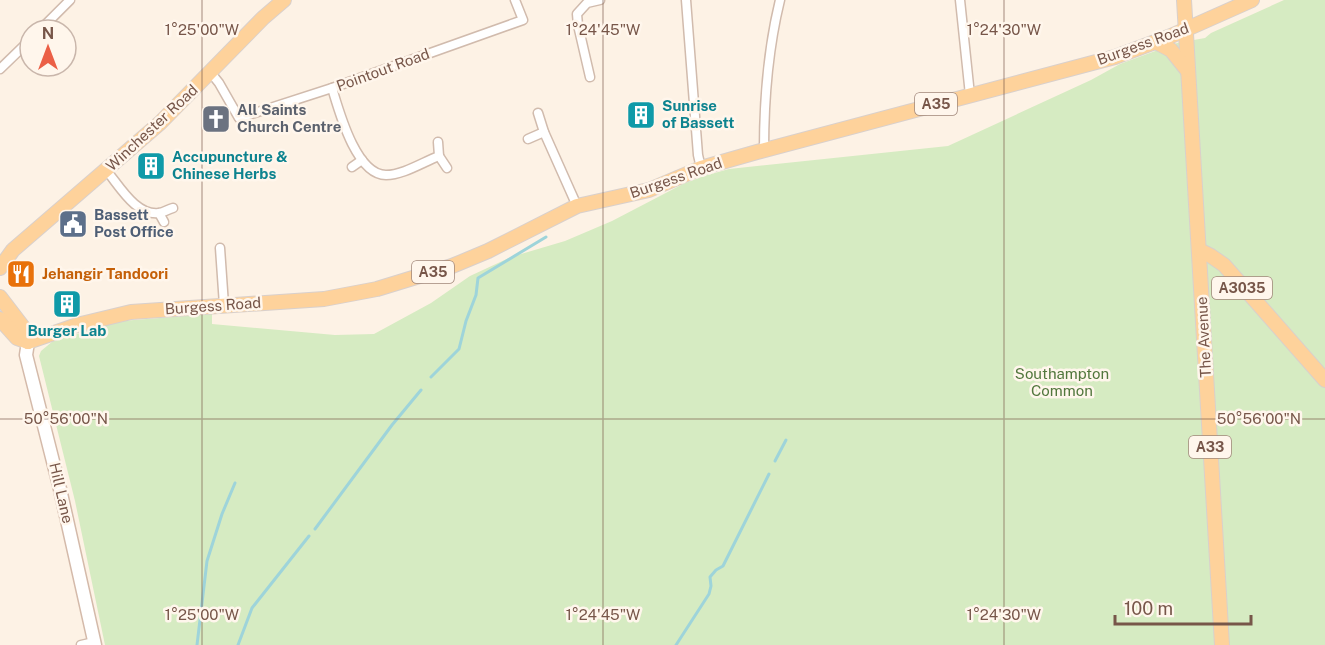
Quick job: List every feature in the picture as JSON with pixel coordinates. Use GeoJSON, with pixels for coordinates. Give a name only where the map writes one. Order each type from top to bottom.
{"type":"FeatureCollection","features":[{"type":"Feature","properties":{"kind":"main road","name":"Winchester Road"},"geometry":{"type":"LineString","coordinates":[[0,268],[5,253],[160,123],[263,18],[284,0]]}},
{"type":"Feature","properties":{"kind":"main road","name":"A33"},"geometry":{"type":"LineString","coordinates":[[1184,0],[1185,30]]}},
{"type":"Feature","properties":{"kind":"main road","name":"Burgess Road"},"geometry":{"type":"LineString","coordinates":[[28,342],[65,328],[113,315],[149,310],[338,298],[415,278],[488,251],[577,206],[649,190],[701,168],[764,150],[1115,57],[1185,30],[1252,0]]}},
{"type":"Feature","properties":{"kind":"main road","name":"The Avenue"},"geometry":{"type":"LineString","coordinates":[[1185,30],[1222,645]]}},
{"type":"Feature","properties":{"kind":"main road"},"geometry":{"type":"LineString","coordinates":[[1156,42],[1172,50],[1187,70]]}},
{"type":"Feature","properties":{"kind":"main road","name":"A3035"},"geometry":{"type":"LineString","coordinates":[[1199,250],[1224,265],[1325,380]]}},
{"type":"Feature","properties":{"kind":"main road","name":"Hill Lane"},"geometry":{"type":"LineString","coordinates":[[0,297],[26,331],[28,342]]}},
{"type":"Feature","properties":{"kind":"main road"},"geometry":{"type":"LineString","coordinates":[[0,319],[17,338],[28,342]]}},
{"type":"Feature","properties":{"kind":"street"},"geometry":{"type":"LineString","coordinates":[[52,18],[70,0]]}},
{"type":"Feature","properties":{"kind":"street","name":"Pointout Road"},"geometry":{"type":"LineString","coordinates":[[211,73],[239,118],[332,88],[523,20],[515,0]]}},
{"type":"Feature","properties":{"kind":"street"},"geometry":{"type":"LineString","coordinates":[[590,76],[577,14],[587,3],[600,0]]}},
{"type":"Feature","properties":{"kind":"street"},"geometry":{"type":"LineString","coordinates":[[686,0],[698,155],[701,168]]}},
{"type":"Feature","properties":{"kind":"street"},"geometry":{"type":"LineString","coordinates":[[764,150],[764,103],[780,0]]}},
{"type":"Feature","properties":{"kind":"street"},"geometry":{"type":"LineString","coordinates":[[960,0],[970,95]]}},
{"type":"Feature","properties":{"kind":"street"},"geometry":{"type":"LineString","coordinates":[[0,69],[18,52]]}},
{"type":"Feature","properties":{"kind":"street"},"geometry":{"type":"LineString","coordinates":[[332,88],[342,118],[362,160],[373,172],[387,175],[439,156]]}},
{"type":"Feature","properties":{"kind":"street"},"geometry":{"type":"LineString","coordinates":[[538,113],[544,132],[577,206]]}},
{"type":"Feature","properties":{"kind":"street"},"geometry":{"type":"LineString","coordinates":[[528,139],[544,132]]}},
{"type":"Feature","properties":{"kind":"street"},"geometry":{"type":"LineString","coordinates":[[438,142],[439,156],[447,168]]}},
{"type":"Feature","properties":{"kind":"street"},"geometry":{"type":"LineString","coordinates":[[352,166],[362,160]]}},
{"type":"Feature","properties":{"kind":"street"},"geometry":{"type":"LineString","coordinates":[[106,170],[134,203],[151,213],[159,213],[173,207]]}},
{"type":"Feature","properties":{"kind":"street"},"geometry":{"type":"LineString","coordinates":[[159,213],[164,222]]}},
{"type":"Feature","properties":{"kind":"street"},"geometry":{"type":"LineString","coordinates":[[220,248],[225,257],[224,305]]}},
{"type":"Feature","properties":{"kind":"street","name":"Hill Lane"},"geometry":{"type":"LineString","coordinates":[[28,342],[26,355],[60,489],[95,643]]}},
{"type":"Feature","properties":{"kind":"street"},"geometry":{"type":"LineString","coordinates":[[81,645],[95,643]]}},
{"type":"Feature","properties":{"kind":"green space","name":"Southampton Common"},"geometry":{"type":"Polygon","coordinates":[[[1284,0],[1325,0],[1325,645],[105,645],[75,501],[39,356],[41,351],[53,341],[121,321],[212,314],[212,324],[335,335],[374,334],[431,303],[470,276],[511,257],[565,241],[612,221],[683,184],[704,176],[729,169],[948,146],[1091,80],[1120,64],[1177,43],[1205,38],[1211,33],[1284,0]]]}},
{"type":"Feature","properties":{"kind":"waterway"},"geometry":{"type":"LineString","coordinates":[[431,377],[459,349],[476,295],[478,278],[546,237]]}},
{"type":"Feature","properties":{"kind":"waterway"},"geometry":{"type":"LineString","coordinates":[[315,529],[392,425],[421,390]]}},
{"type":"Feature","properties":{"kind":"waterway"},"geometry":{"type":"LineString","coordinates":[[775,461],[786,440]]}},
{"type":"Feature","properties":{"kind":"waterway"},"geometry":{"type":"LineString","coordinates":[[676,645],[709,594],[710,577],[723,566],[769,474]]}},
{"type":"Feature","properties":{"kind":"waterway"},"geometry":{"type":"LineString","coordinates":[[197,645],[207,561],[235,483]]}},
{"type":"Feature","properties":{"kind":"waterway"},"geometry":{"type":"LineString","coordinates":[[238,645],[252,608],[309,536]]}},
{"type":"Feature","properties":{"kind":"place","name":"Sunrise of Bassett"},"geometry":{"type":"Point","coordinates":[641,115]}},
{"type":"Feature","properties":{"kind":"place","name":"All Saints Church Centre"},"geometry":{"type":"Point","coordinates":[216,119]}},
{"type":"Feature","properties":{"kind":"place","name":"Accupuncture & Chinese Herbs"},"geometry":{"type":"Point","coordinates":[151,166]}},
{"type":"Feature","properties":{"kind":"place","name":"Bassett Post Office"},"geometry":{"type":"Point","coordinates":[73,224]}},
{"type":"Feature","properties":{"kind":"place","name":"Jehangir Tandoori"},"geometry":{"type":"Point","coordinates":[21,274]}},
{"type":"Feature","properties":{"kind":"place","name":"Burger Lab"},"geometry":{"type":"Point","coordinates":[67,304]}}]}
